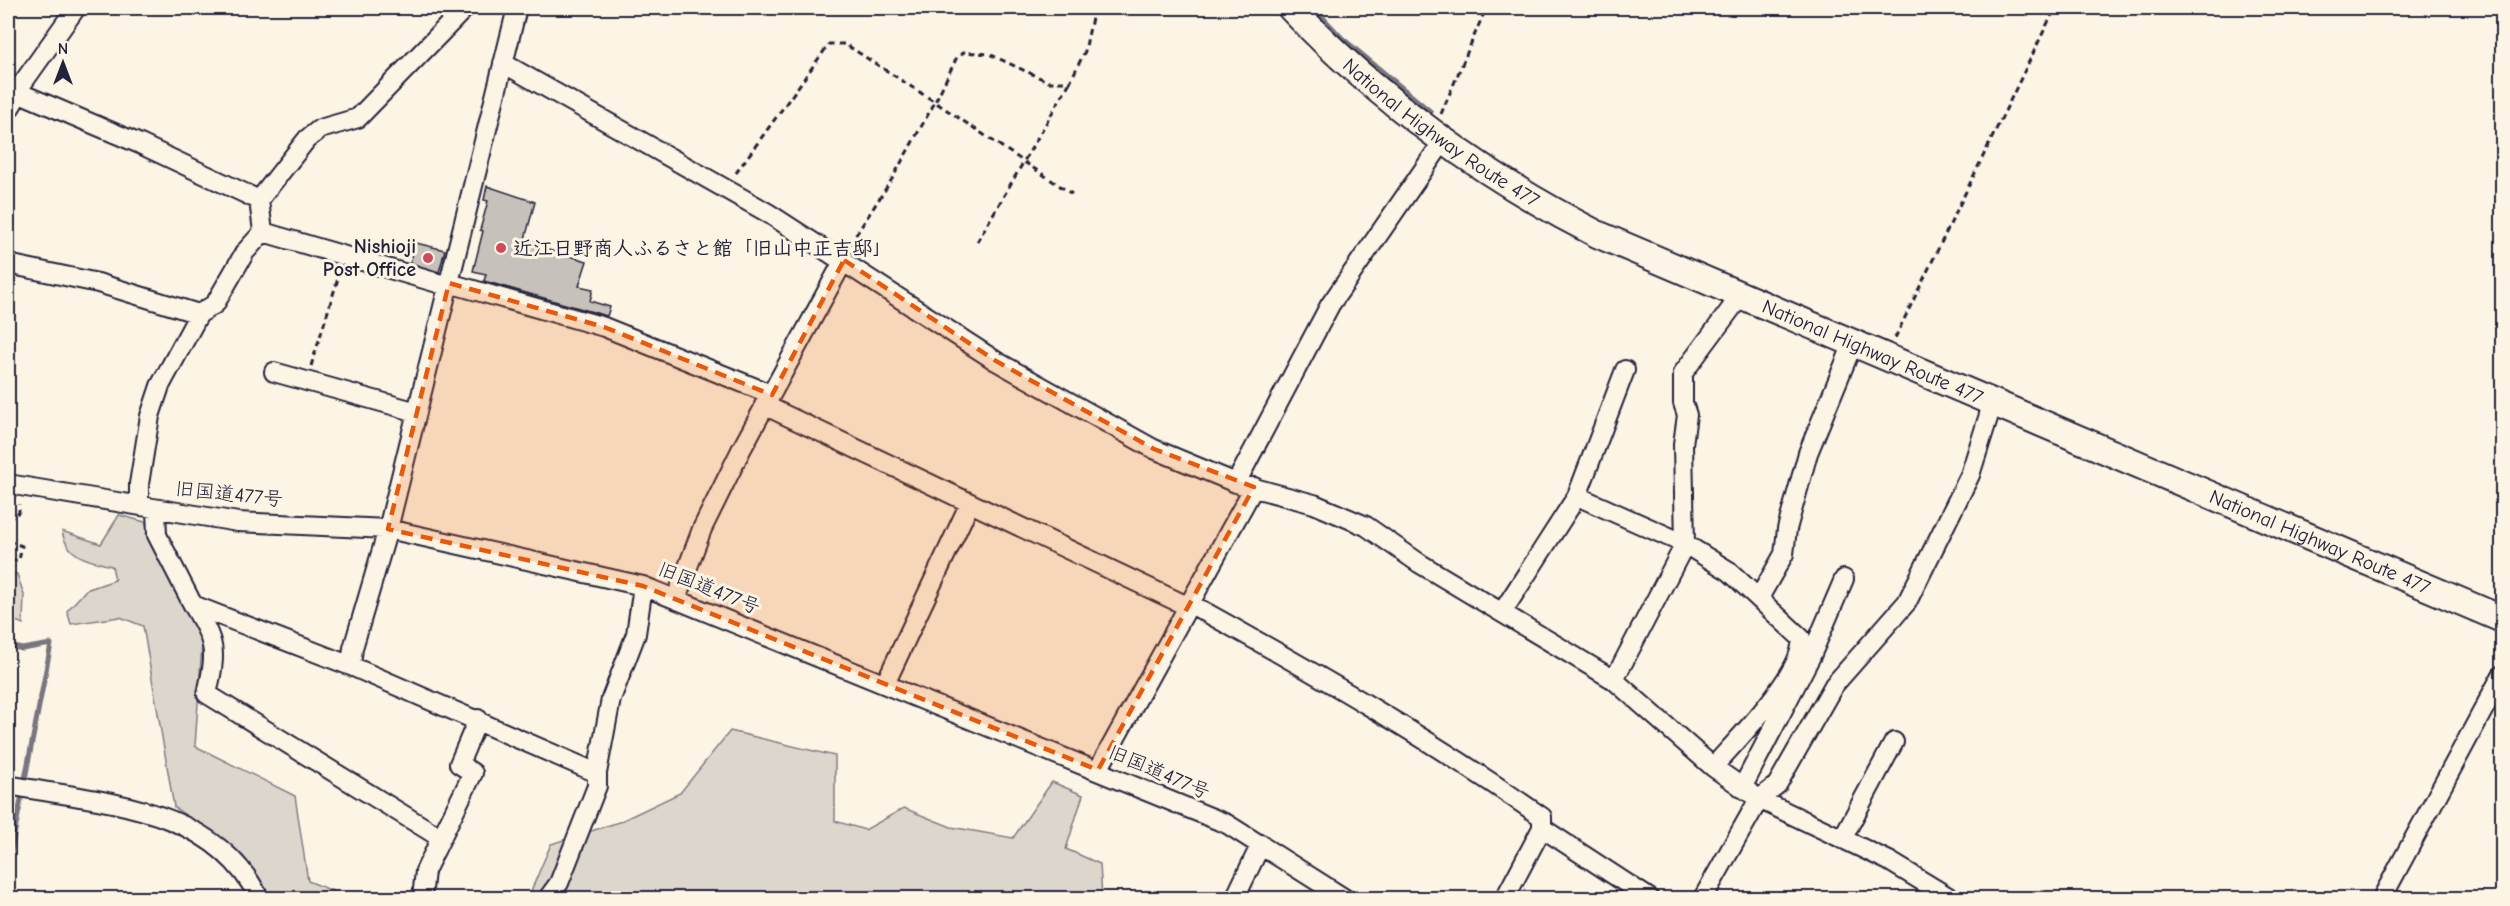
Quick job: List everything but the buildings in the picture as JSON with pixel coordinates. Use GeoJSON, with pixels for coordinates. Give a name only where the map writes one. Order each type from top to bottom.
{"type":"FeatureCollection","features":[{"type":"Feature","properties":{"kind":"highway","name":"National Highway Route 477"},"geometry":{"type":"LineString","coordinates":[[1291,8],[1328,47],[1439,137],[1543,207],[1597,234],[1887,355],[2502,619]]}},
{"type":"Feature","properties":{"kind":"street"},"geometry":{"type":"LineString","coordinates":[[8,111],[15,90],[76,8]]}},
{"type":"Feature","properties":{"kind":"street"},"geometry":{"type":"LineString","coordinates":[[441,838],[207,694],[214,659],[212,638],[157,535],[139,484],[155,397],[173,358],[199,314],[215,304],[245,252],[263,232],[259,200],[307,139],[320,129],[358,118],[465,8]]}},
{"type":"Feature","properties":{"kind":"street"},"geometry":{"type":"LineString","coordinates":[[351,666],[353,648],[388,529],[517,8]]}},
{"type":"Feature","properties":{"kind":"street"},"geometry":{"type":"LineString","coordinates":[[503,63],[728,190],[842,259],[917,312],[996,361],[1154,449],[1245,485],[1314,504],[1366,526],[1419,563],[1503,611],[1614,680],[1713,767],[1759,799],[1889,861],[1950,898]]}},
{"type":"Feature","properties":{"kind":"street"},"geometry":{"type":"LineString","coordinates":[[15,90],[259,200]]}},
{"type":"Feature","properties":{"kind":"street"},"geometry":{"type":"LineString","coordinates":[[1098,770],[1188,605],[1330,305],[1439,137]]}},
{"type":"Feature","properties":{"kind":"street"},"geometry":{"type":"LineString","coordinates":[[263,232],[604,327],[768,393],[766,403]]}},
{"type":"Feature","properties":{"kind":"street"},"geometry":{"type":"LineString","coordinates":[[675,599],[702,529],[842,259]]}},
{"type":"Feature","properties":{"kind":"street"},"geometry":{"type":"LineString","coordinates":[[8,264],[98,283],[199,314]]}},
{"type":"Feature","properties":{"kind":"street"},"geometry":{"type":"LineString","coordinates":[[1614,680],[1685,544],[1683,444],[1687,415],[1683,403],[1683,373],[1742,294]]}},
{"type":"Feature","properties":{"kind":"street"},"geometry":{"type":"LineString","coordinates":[[1759,598],[1784,554],[1787,529],[1808,453],[1854,341]]}},
{"type":"Feature","properties":{"kind":"street"},"geometry":{"type":"LineString","coordinates":[[1503,611],[1577,496],[1625,370]]}},
{"type":"Feature","properties":{"kind":"street"},"geometry":{"type":"LineString","coordinates":[[274,372],[417,412]]}},
{"type":"Feature","properties":{"kind":"street"},"geometry":{"type":"LineString","coordinates":[[1703,898],[1759,799],[1777,785],[1834,685],[1906,602],[1970,475],[1993,402]]}},
{"type":"Feature","properties":{"kind":"street"},"geometry":{"type":"LineString","coordinates":[[766,403],[969,505],[1188,605],[1343,690],[1464,762],[1542,817],[1542,828],[1505,898]]}},
{"type":"Feature","properties":{"kind":"street","name":"旧国道477号"},"geometry":{"type":"LineString","coordinates":[[8,484],[238,522],[388,529],[643,586],[1227,824],[1344,898]]}},
{"type":"Feature","properties":{"kind":"street"},"geometry":{"type":"LineString","coordinates":[[1577,496],[1685,544],[1729,572],[1801,639],[1803,649],[1775,696],[1713,767]]}},
{"type":"Feature","properties":{"kind":"street"},"geometry":{"type":"LineString","coordinates":[[885,684],[969,505]]}},
{"type":"Feature","properties":{"kind":"street"},"geometry":{"type":"LineString","coordinates":[[1742,788],[1811,656],[1844,579]]}},
{"type":"Feature","properties":{"kind":"street"},"geometry":{"type":"LineString","coordinates":[[548,898],[560,883],[597,786],[597,773],[611,699],[636,634],[643,586]]}},
{"type":"Feature","properties":{"kind":"street"},"geometry":{"type":"LineString","coordinates":[[193,605],[351,666],[478,719],[597,773]]}},
{"type":"Feature","properties":{"kind":"street"},"geometry":{"type":"LineString","coordinates":[[2382,898],[2502,675]]}},
{"type":"Feature","properties":{"kind":"street"},"geometry":{"type":"LineString","coordinates":[[422,898],[425,871],[473,773],[459,764],[478,719]]}},
{"type":"Feature","properties":{"kind":"street"},"geometry":{"type":"LineString","coordinates":[[1842,839],[1894,742]]}},
{"type":"Feature","properties":{"kind":"street"},"geometry":{"type":"LineString","coordinates":[[10,785],[168,817],[208,840],[240,871],[259,898]]}},
{"type":"Feature","properties":{"kind":"street"},"geometry":{"type":"LineString","coordinates":[[1542,828],[1649,898]]}},
{"type":"Feature","properties":{"kind":"street"},"geometry":{"type":"LineString","coordinates":[[1234,898],[1261,844]]}},
{"type":"Feature","properties":{"kind":"path"},"geometry":{"type":"LineString","coordinates":[[977,242],[1070,82],[1085,51],[1094,8]]}},
{"type":"Feature","properties":{"kind":"path"},"geometry":{"type":"LineString","coordinates":[[1439,137],[1486,8]]}},
{"type":"Feature","properties":{"kind":"path"},"geometry":{"type":"LineString","coordinates":[[1887,355],[2055,8]]}},
{"type":"Feature","properties":{"kind":"path"},"geometry":{"type":"LineString","coordinates":[[728,190],[732,178],[829,44],[845,44],[1072,194]]}},
{"type":"Feature","properties":{"kind":"path"},"geometry":{"type":"LineString","coordinates":[[842,259],[892,179],[957,57],[964,52],[989,54],[1049,82],[1070,82]]}},
{"type":"Feature","properties":{"kind":"path"},"geometry":{"type":"LineString","coordinates":[[306,381],[345,256]]}},
{"type":"Feature","properties":{"kind":"path"},"geometry":{"type":"LineString","coordinates":[[8,541],[22,546],[19,560],[8,561]]}},
{"type":"Feature","properties":{"kind":"highlighted area"},"geometry":{"type":"Polygon","coordinates":[[[844,260],[996,361],[1154,449],[1254,487],[1098,770],[643,586],[388,529],[449,283],[604,327],[772,395],[844,260]]]}},
{"type":"Feature","properties":{"kind":"shaded area"},"geometry":{"type":"Polygon","coordinates":[[[119,515],[145,522],[162,565],[203,630],[195,746],[295,796],[308,881],[350,898],[270,898],[243,856],[174,807],[143,626],[120,617],[71,624],[67,611],[86,590],[115,580],[112,566],[88,560],[74,552],[64,540],[62,531],[101,544],[119,515]]]}},
{"type":"Feature","properties":{"kind":"shaded area"},"geometry":{"type":"Polygon","coordinates":[[[8,573],[17,574],[24,595],[23,624],[8,618],[8,573]]]}},
{"type":"Feature","properties":{"kind":"shaded area"},"geometry":{"type":"Polygon","coordinates":[[[730,731],[835,756],[835,821],[865,830],[904,808],[951,827],[1013,838],[1052,782],[1083,795],[1066,849],[1100,864],[1102,898],[528,898],[551,844],[619,822],[680,793],[730,731]]]}},
{"type":"Feature","properties":{"kind":"waterway"},"geometry":{"type":"LineString","coordinates":[[1314,8],[1342,38],[1431,112]]}},
{"type":"Feature","properties":{"kind":"waterway"},"geometry":{"type":"LineString","coordinates":[[8,645],[22,649],[51,644],[8,867]]}},
{"type":"Feature","properties":{"kind":"place","name":"近江日野商人ふるさと館「旧山中正吉邸」"},"geometry":{"type":"Point","coordinates":[501,248]}},
{"type":"Feature","properties":{"kind":"place","name":"Nishioji Post Office"},"geometry":{"type":"Point","coordinates":[428,258]}}]}
